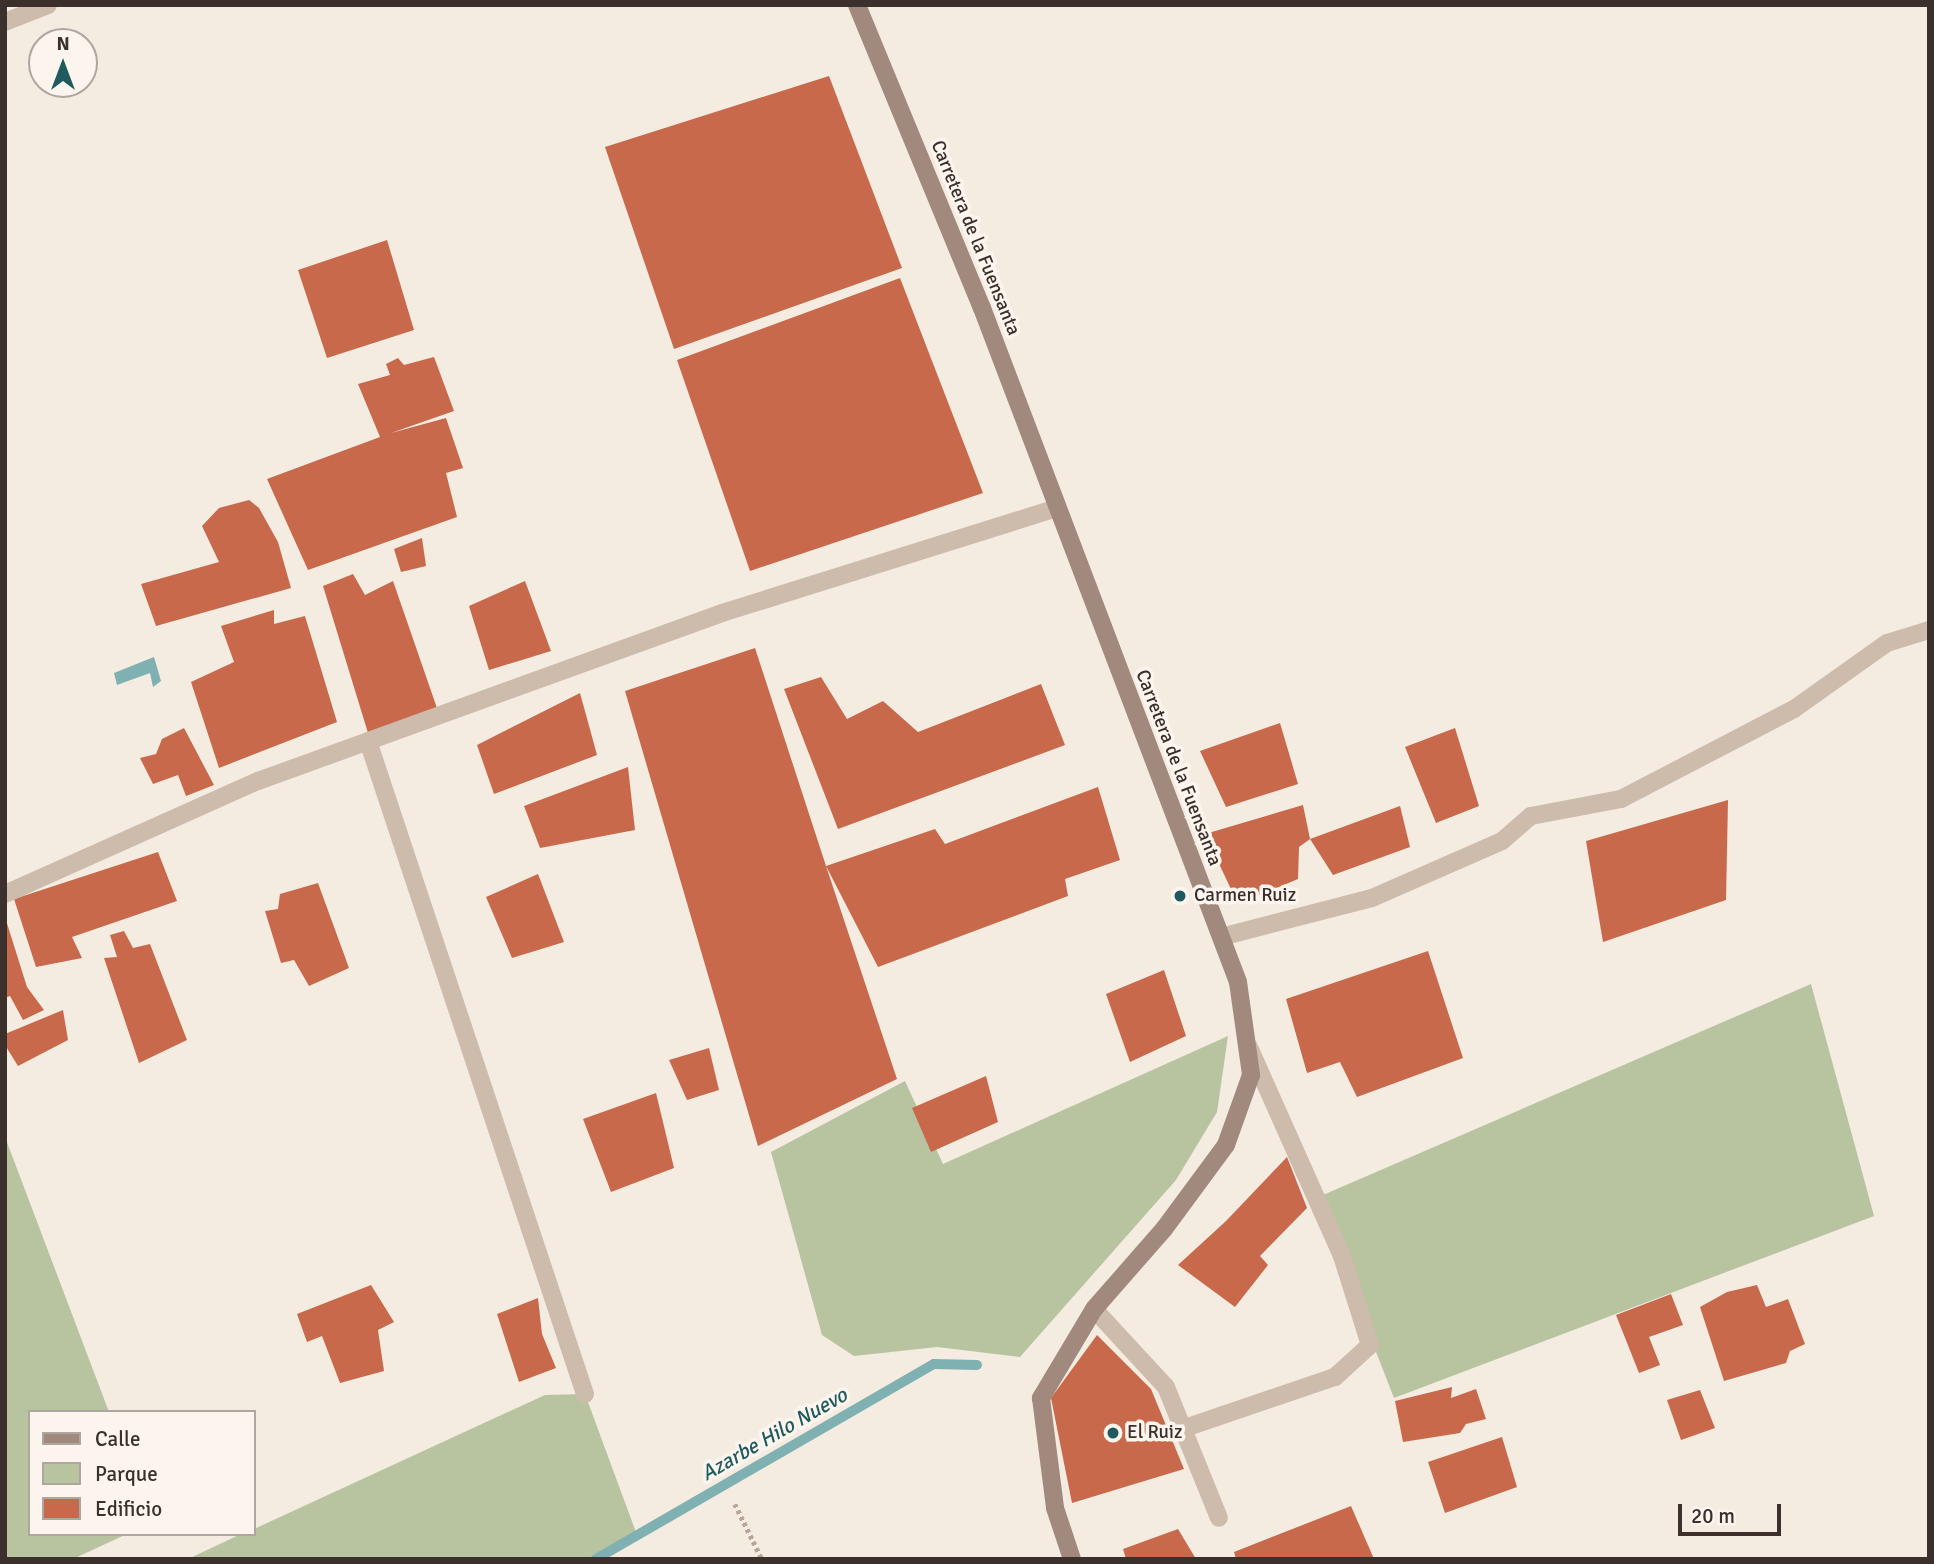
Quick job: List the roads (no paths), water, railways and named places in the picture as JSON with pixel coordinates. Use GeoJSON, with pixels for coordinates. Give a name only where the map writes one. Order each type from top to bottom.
{"type":"FeatureCollection","features":[{"type":"Feature","properties":{"kind":"main road","name":"Carretera de la Fuensanta"},"geometry":{"type":"LineString","coordinates":[[857,5],[982,308],[1238,982],[1251,1075],[1226,1145],[1164,1229],[1094,1309],[1041,1398],[1055,1508],[1072,1559]]}},
{"type":"Feature","properties":{"kind":"street"},"geometry":{"type":"LineString","coordinates":[[5,22],[48,5]]}},
{"type":"Feature","properties":{"kind":"street"},"geometry":{"type":"LineString","coordinates":[[5,894],[258,782],[368,741],[722,613],[1057,508]]}},
{"type":"Feature","properties":{"kind":"street"},"geometry":{"type":"LineString","coordinates":[[1221,937],[1372,898],[1502,841],[1531,816],[1621,799],[1794,709],[1887,643],[1929,630]]}},
{"type":"Feature","properties":{"kind":"street"},"geometry":{"type":"LineString","coordinates":[[368,741],[584,1394]]}},
{"type":"Feature","properties":{"kind":"street"},"geometry":{"type":"LineString","coordinates":[[1182,1429],[1335,1377],[1370,1345],[1342,1256],[1246,1041]]}},
{"type":"Feature","properties":{"kind":"street"},"geometry":{"type":"LineString","coordinates":[[1094,1309],[1166,1387],[1219,1518]]}},
{"type":"Feature","properties":{"kind":"water"},"geometry":{"type":"Polygon","coordinates":[[[154,657],[161,681],[153,687],[150,673],[117,685],[114,673],[154,657]]]}},
{"type":"Feature","properties":{"kind":"waterway","name":"Azarbe Hilo Nuevo"},"geometry":{"type":"LineString","coordinates":[[596,1559],[934,1364],[977,1365]]}},
{"type":"Feature","properties":{"kind":"place","name":"Carmen Ruiz"},"geometry":{"type":"Point","coordinates":[1180,896]}},
{"type":"Feature","properties":{"kind":"place","name":"El Ruiz"},"geometry":{"type":"Point","coordinates":[1113,1433]}}]}
